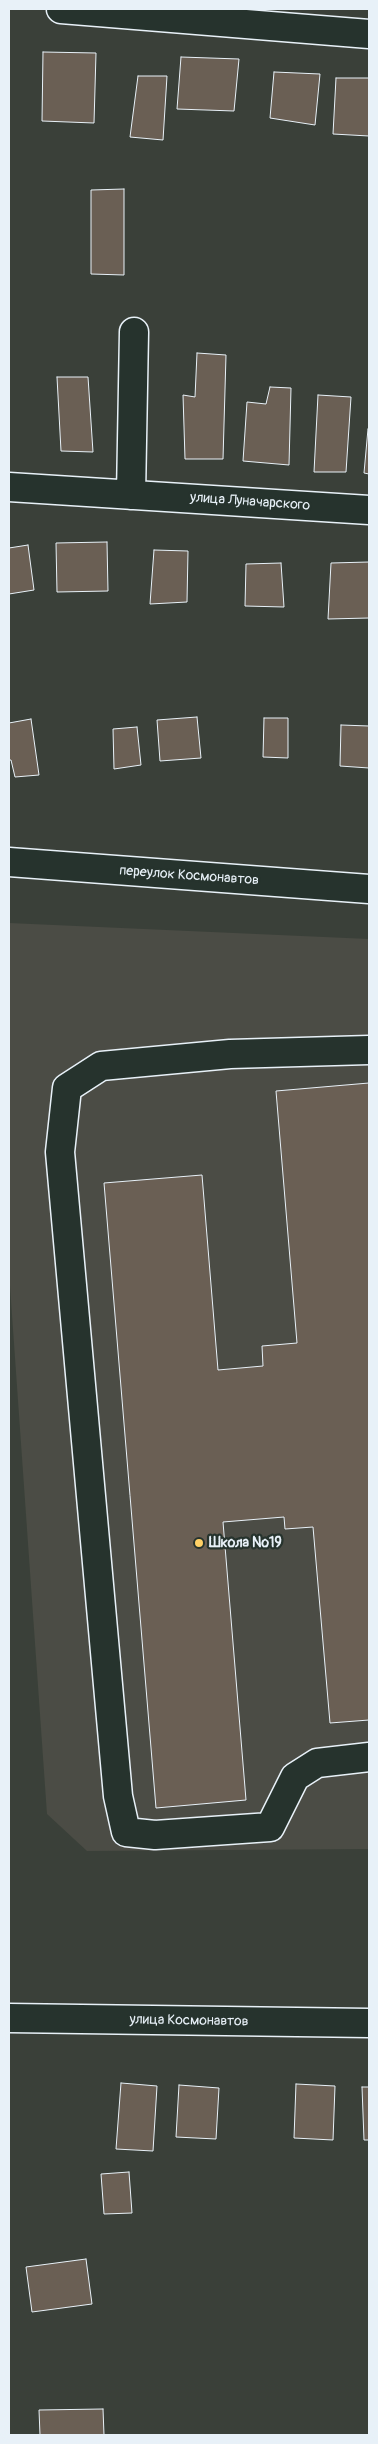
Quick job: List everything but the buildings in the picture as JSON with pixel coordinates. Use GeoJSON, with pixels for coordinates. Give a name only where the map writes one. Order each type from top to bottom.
{"type":"FeatureCollection","features":[{"type":"Feature","properties":{"kind":"street"},"geometry":{"type":"LineString","coordinates":[[61,9],[369,34]]}},
{"type":"Feature","properties":{"kind":"street"},"geometry":{"type":"LineString","coordinates":[[131,495],[134,332]]}},
{"type":"Feature","properties":{"kind":"street","name":"улица Луначарского"},"geometry":{"type":"LineString","coordinates":[[9,487],[369,510]]}},
{"type":"Feature","properties":{"kind":"street","name":"переулок Космонавтов"},"geometry":{"type":"LineString","coordinates":[[9,862],[369,889]]}},
{"type":"Feature","properties":{"kind":"street"},"geometry":{"type":"LineString","coordinates":[[369,1050],[230,1054],[101,1066],[67,1088],[60,1152],[118,1796],[126,1832],[155,1835],[270,1827],[295,1777],[317,1763],[369,1757]]}},
{"type":"Feature","properties":{"kind":"street","name":"улица Космонавтов"},"geometry":{"type":"LineString","coordinates":[[9,2018],[369,2023]]}},
{"type":"Feature","properties":{"kind":"shaded area","name":"Школа №19"},"geometry":{"type":"Polygon","coordinates":[[[9,923],[369,939],[369,1849],[87,1851],[47,1814],[9,1272],[9,923]]]}},
{"type":"Feature","properties":{"kind":"place","name":"Школа №19"},"geometry":{"type":"Point","coordinates":[199,1543]}}]}
